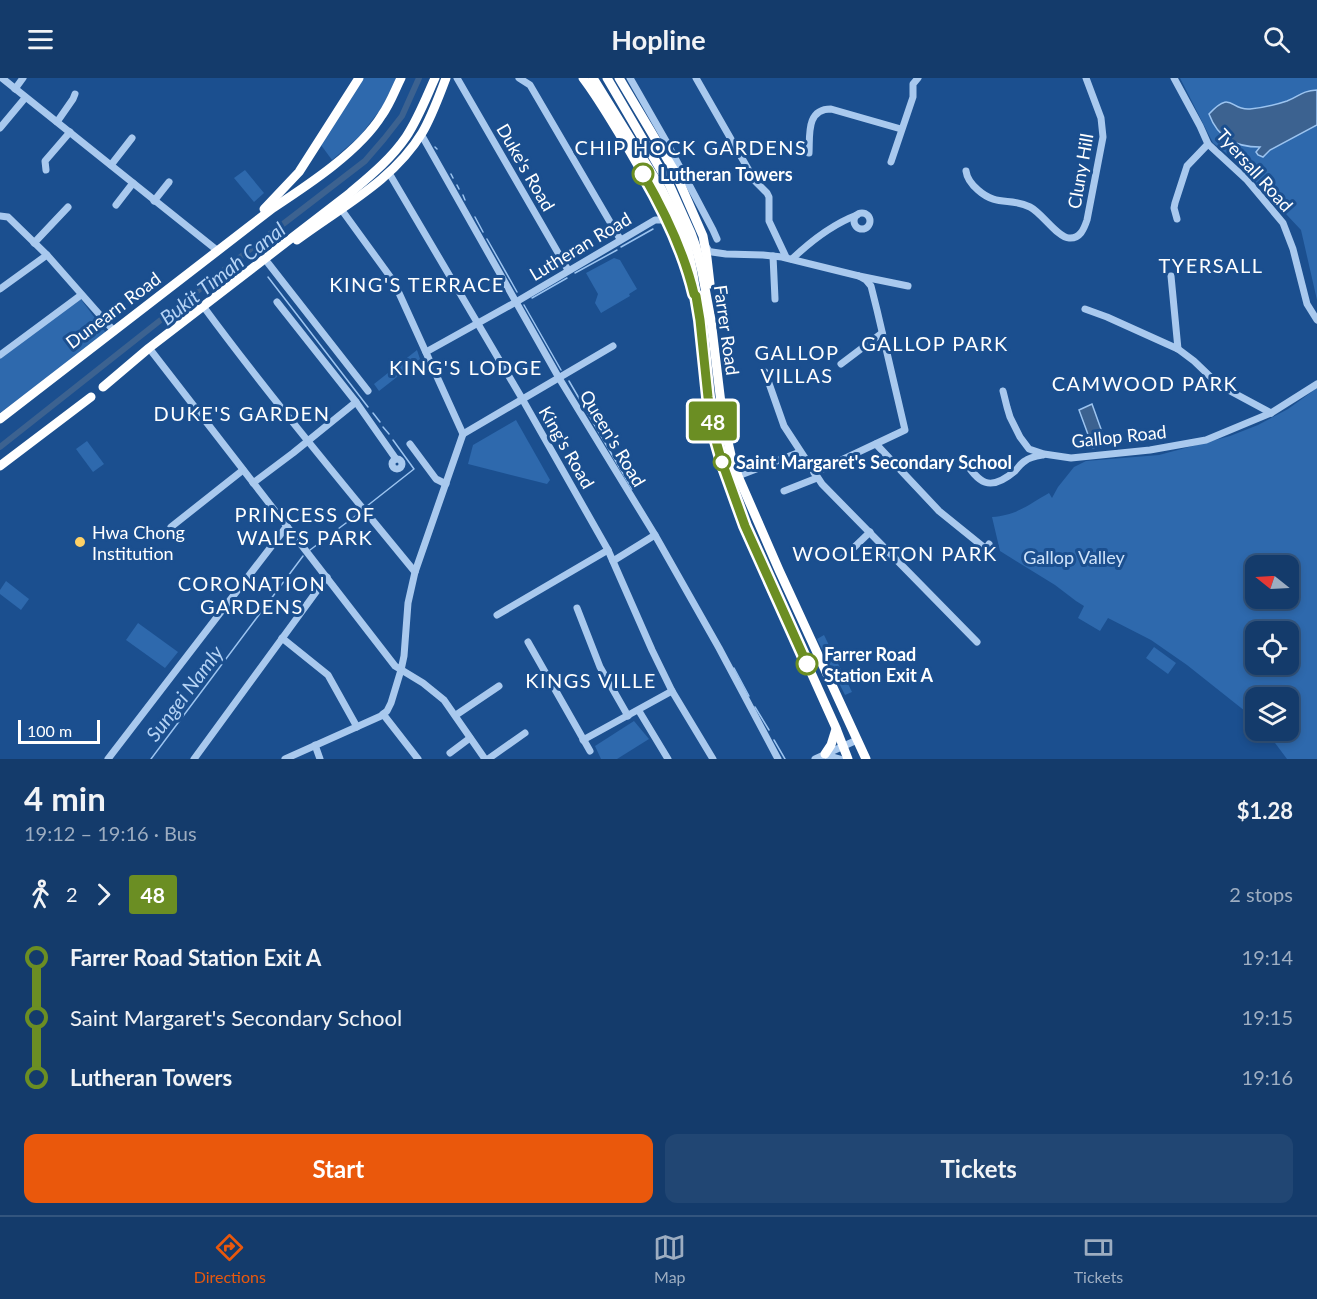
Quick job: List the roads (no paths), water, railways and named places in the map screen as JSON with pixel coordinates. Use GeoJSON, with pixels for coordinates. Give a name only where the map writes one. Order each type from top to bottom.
{"type":"FeatureCollection","features":[{"type":"Feature","properties":{"kind":"highway"},"geometry":{"type":"LineString","coordinates":[[246,228],[299,172],[359,78]]}},
{"type":"Feature","properties":{"kind":"highway"},"geometry":{"type":"LineString","coordinates":[[246,228],[356,146],[382,115],[401,78]]}},
{"type":"Feature","properties":{"kind":"highway"},"geometry":{"type":"LineString","coordinates":[[103,387],[149,348],[241,277],[249,276],[350,193],[393,154],[415,121],[435,78]]}},
{"type":"Feature","properties":{"kind":"highway"},"geometry":{"type":"LineString","coordinates":[[269,259],[389,173],[407,154],[429,121],[446,78]]}},
{"type":"Feature","properties":{"kind":"highway"},"geometry":{"type":"LineString","coordinates":[[583,78],[597,97],[660,205],[673,220]]}},
{"type":"Feature","properties":{"kind":"highway","name":"Farrer Road"},"geometry":{"type":"LineString","coordinates":[[593,78],[661,188],[673,220],[687,244],[700,320],[708,397],[722,462],[745,526],[848,759]]}},
{"type":"Feature","properties":{"kind":"highway","name":"Farrer Road"},"geometry":{"type":"LineString","coordinates":[[607,78],[669,184],[691,233],[702,272],[711,320],[723,420],[729,450],[779,570],[866,759]]}},
{"type":"Feature","properties":{"kind":"highway"},"geometry":{"type":"LineString","coordinates":[[619,78],[675,172],[700,229],[705,245],[709,276],[711,320]]}},
{"type":"Feature","properties":{"kind":"highway","name":"Dunearn Road"},"geometry":{"type":"LineString","coordinates":[[0,419],[246,228]]}},
{"type":"Feature","properties":{"kind":"highway"},"geometry":{"type":"LineString","coordinates":[[0,466],[91,397]]}},
{"type":"Feature","properties":{"kind":"highway"},"geometry":{"type":"LineString","coordinates":[[826,756],[836,728]]}},
{"type":"Feature","properties":{"kind":"street"},"geometry":{"type":"LineString","coordinates":[[2,78],[218,251]]}},
{"type":"Feature","properties":{"kind":"street"},"geometry":{"type":"LineString","coordinates":[[15,88],[23,78]]}},
{"type":"Feature","properties":{"kind":"street","name":"Duke's Road"},"geometry":{"type":"LineString","coordinates":[[457,78],[568,270]]}},
{"type":"Feature","properties":{"kind":"street"},"geometry":{"type":"LineString","coordinates":[[519,78],[530,85],[620,239]]}},
{"type":"Feature","properties":{"kind":"street"},"geometry":{"type":"LineString","coordinates":[[630,78],[717,239]]}},
{"type":"Feature","properties":{"kind":"street"},"geometry":{"type":"LineString","coordinates":[[696,78],[755,181],[767,193],[769,221],[789,258]]}},
{"type":"Feature","properties":{"kind":"street"},"geometry":{"type":"LineString","coordinates":[[891,162],[913,97],[913,84],[918,78]]}},
{"type":"Feature","properties":{"kind":"street","name":"Cluny Hill"},"geometry":{"type":"LineString","coordinates":[[966,171],[972,185],[989,199],[1024,205],[1036,210],[1062,237],[1075,238],[1079,235],[1087,220],[1103,137],[1101,118],[1086,78]]}},
{"type":"Feature","properties":{"kind":"street","name":"Tyersall Road"},"geometry":{"type":"LineString","coordinates":[[1174,78],[1208,144],[1247,180],[1283,223],[1289,235],[1307,304],[1317,320]]}},
{"type":"Feature","properties":{"kind":"street"},"geometry":{"type":"LineString","coordinates":[[57,122],[75,94]]}},
{"type":"Feature","properties":{"kind":"street"},"geometry":{"type":"LineString","coordinates":[[0,128],[25,98]]}},
{"type":"Feature","properties":{"kind":"street"},"geometry":{"type":"LineString","coordinates":[[809,153],[812,118],[825,109],[901,129]]}},
{"type":"Feature","properties":{"kind":"street"},"geometry":{"type":"LineString","coordinates":[[46,170],[45,161],[70,132]]}},
{"type":"Feature","properties":{"kind":"street","name":"Queen's Road"},"geometry":{"type":"LineString","coordinates":[[421,134],[559,378],[655,535],[778,759]]}},
{"type":"Feature","properties":{"kind":"street"},"geometry":{"type":"LineString","coordinates":[[111,165],[132,138]]}},
{"type":"Feature","properties":{"kind":"street"},"geometry":{"type":"LineString","coordinates":[[1177,219],[1174,208],[1185,172],[1191,161],[1208,144]]}},
{"type":"Feature","properties":{"kind":"street","name":"King's Road"},"geometry":{"type":"LineString","coordinates":[[389,173],[608,550],[672,692],[713,759]]}},
{"type":"Feature","properties":{"kind":"street"},"geometry":{"type":"LineString","coordinates":[[154,201],[169,182]]}},
{"type":"Feature","properties":{"kind":"street"},"geometry":{"type":"LineString","coordinates":[[116,205],[133,183]]}},
{"type":"Feature","properties":{"kind":"street","name":"Lutheran Road"},"geometry":{"type":"LineString","coordinates":[[655,220],[660,205]]}},
{"type":"Feature","properties":{"kind":"street"},"geometry":{"type":"LineString","coordinates":[[34,243],[68,207]]}},
{"type":"Feature","properties":{"kind":"street"},"geometry":{"type":"LineString","coordinates":[[341,209],[394,282],[463,434]]}},
{"type":"Feature","properties":{"kind":"street"},"geometry":{"type":"LineString","coordinates":[[789,258],[843,222],[857,215],[865,214],[869,218],[867,227],[864,229],[848,221],[843,222]]}},
{"type":"Feature","properties":{"kind":"street"},"geometry":{"type":"LineString","coordinates":[[855,226],[854,220],[857,215]]}},
{"type":"Feature","properties":{"kind":"street"},"geometry":{"type":"LineString","coordinates":[[0,224],[4,217],[34,243],[114,330]]}},
{"type":"Feature","properties":{"kind":"street","name":"Lutheran Road"},"geometry":{"type":"LineString","coordinates":[[426,351],[516,302],[655,220],[673,220]]}},
{"type":"Feature","properties":{"kind":"street"},"geometry":{"type":"LineString","coordinates":[[705,245],[709,251],[789,258],[908,286]]}},
{"type":"Feature","properties":{"kind":"street"},"geometry":{"type":"LineString","coordinates":[[709,276],[714,260],[726,254]]}},
{"type":"Feature","properties":{"kind":"street"},"geometry":{"type":"LineString","coordinates":[[0,289],[46,255]]}},
{"type":"Feature","properties":{"kind":"street"},"geometry":{"type":"LineString","coordinates":[[773,256],[774,299]]}},
{"type":"Feature","properties":{"kind":"street"},"geometry":{"type":"LineString","coordinates":[[269,259],[368,391]]}},
{"type":"Feature","properties":{"kind":"street"},"geometry":{"type":"LineString","coordinates":[[784,491],[905,430],[871,286],[859,276]]}},
{"type":"Feature","properties":{"kind":"street"},"geometry":{"type":"LineString","coordinates":[[1171,276],[1178,349]]}},
{"type":"Feature","properties":{"kind":"street"},"geometry":{"type":"LineString","coordinates":[[0,355],[81,295]]}},
{"type":"Feature","properties":{"kind":"street"},"geometry":{"type":"LineString","coordinates":[[277,302],[356,402],[396,459]]}},
{"type":"Feature","properties":{"kind":"street"},"geometry":{"type":"LineString","coordinates":[[203,306],[308,441],[415,572]]}},
{"type":"Feature","properties":{"kind":"street"},"geometry":{"type":"LineString","coordinates":[[1085,309],[1157,338],[1178,349],[1219,385],[1271,413]]}},
{"type":"Feature","properties":{"kind":"street"},"geometry":{"type":"LineString","coordinates":[[841,364],[882,333]]}},
{"type":"Feature","properties":{"kind":"street"},"geometry":{"type":"LineString","coordinates":[[285,759],[387,711],[404,656],[408,603],[415,572],[463,434],[612,346]]}},
{"type":"Feature","properties":{"kind":"street"},"geometry":{"type":"LineString","coordinates":[[149,348],[395,666],[423,682],[438,694],[456,715],[486,759],[525,734]]}},
{"type":"Feature","properties":{"kind":"street"},"geometry":{"type":"LineString","coordinates":[[765,372],[782,420],[816,476],[977,642]]}},
{"type":"Feature","properties":{"kind":"street","name":"Gallop Road"},"geometry":{"type":"LineString","coordinates":[[1003,391],[1010,417],[1029,449],[1071,458],[1102,456],[1206,440],[1271,413],[1317,384]]}},
{"type":"Feature","properties":{"kind":"street"},"geometry":{"type":"LineString","coordinates":[[253,483],[356,402]]}},
{"type":"Feature","properties":{"kind":"street"},"geometry":{"type":"LineString","coordinates":[[410,444],[436,479],[446,484]]}},
{"type":"Feature","properties":{"kind":"street"},"geometry":{"type":"LineString","coordinates":[[876,444],[939,511],[986,549],[989,544]]}},
{"type":"Feature","properties":{"kind":"street"},"geometry":{"type":"LineString","coordinates":[[738,476],[800,452]]}},
{"type":"Feature","properties":{"kind":"street"},"geometry":{"type":"LineString","coordinates":[[963,459],[978,479],[992,483],[1002,480],[1025,460],[1044,454]]}},
{"type":"Feature","properties":{"kind":"street"},"geometry":{"type":"LineString","coordinates":[[171,527],[243,470]]}},
{"type":"Feature","properties":{"kind":"street"},"geometry":{"type":"LineString","coordinates":[[108,759],[287,526]]}},
{"type":"Feature","properties":{"kind":"street"},"geometry":{"type":"LineString","coordinates":[[843,559],[870,532]]}},
{"type":"Feature","properties":{"kind":"street"},"geometry":{"type":"LineString","coordinates":[[613,561],[655,535]]}},
{"type":"Feature","properties":{"kind":"street"},"geometry":{"type":"LineString","coordinates":[[497,615],[608,550]]}},
{"type":"Feature","properties":{"kind":"street"},"geometry":{"type":"LineString","coordinates":[[194,759],[327,577]]}},
{"type":"Feature","properties":{"kind":"street"},"geometry":{"type":"LineString","coordinates":[[577,608],[600,667],[628,716]]}},
{"type":"Feature","properties":{"kind":"street"},"geometry":{"type":"LineString","coordinates":[[282,638],[328,675],[357,727]]}},
{"type":"Feature","properties":{"kind":"street"},"geometry":{"type":"LineString","coordinates":[[528,642],[590,751]]}},
{"type":"Feature","properties":{"kind":"street"},"geometry":{"type":"LineString","coordinates":[[456,715],[499,686]]}},
{"type":"Feature","properties":{"kind":"street"},"geometry":{"type":"LineString","coordinates":[[583,740],[672,692]]}},
{"type":"Feature","properties":{"kind":"street"},"geometry":{"type":"LineString","coordinates":[[639,711],[668,759]]}},
{"type":"Feature","properties":{"kind":"street"},"geometry":{"type":"LineString","coordinates":[[383,714],[418,759]]}},
{"type":"Feature","properties":{"kind":"street"},"geometry":{"type":"LineString","coordinates":[[450,753],[470,738]]}},
{"type":"Feature","properties":{"kind":"street"},"geometry":{"type":"LineString","coordinates":[[815,759],[826,756],[857,740]]}},
{"type":"Feature","properties":{"kind":"street"},"geometry":{"type":"LineString","coordinates":[[315,745],[320,759]]}},
{"type":"Feature","properties":{"kind":"street"},"geometry":{"type":"LineString","coordinates":[[826,756],[840,759]]}},
{"type":"Feature","properties":{"kind":"waterway","name":"Bukit Timah Canal"},"geometry":{"type":"LineString","coordinates":[[0,447],[365,161],[402,116],[419,78]]}},
{"type":"Feature","properties":{"kind":"waterway"},"geometry":{"type":"LineString","coordinates":[[451,174],[453,178]]}},
{"type":"Feature","properties":{"kind":"waterway"},"geometry":{"type":"LineString","coordinates":[[457,185],[459,189]]}},
{"type":"Feature","properties":{"kind":"waterway"},"geometry":{"type":"LineString","coordinates":[[463,195],[465,200]]}},
{"type":"Feature","properties":{"kind":"waterway"},"geometry":{"type":"LineString","coordinates":[[475,217],[483,232]]}},
{"type":"Feature","properties":{"kind":"waterway"},"geometry":{"type":"LineString","coordinates":[[621,247],[653,229]]}},
{"type":"Feature","properties":{"kind":"waterway"},"geometry":{"type":"LineString","coordinates":[[487,239],[517,292]]}},
{"type":"Feature","properties":{"kind":"waterway"},"geometry":{"type":"LineString","coordinates":[[575,273],[617,250]]}},
{"type":"Feature","properties":{"kind":"waterway","name":"Sungei Namly"},"geometry":{"type":"LineString","coordinates":[[268,277],[368,407]]}},
{"type":"Feature","properties":{"kind":"waterway"},"geometry":{"type":"LineString","coordinates":[[532,298],[567,278]]}},
{"type":"Feature","properties":{"kind":"waterway"},"geometry":{"type":"LineString","coordinates":[[524,305],[561,370]]}},
{"type":"Feature","properties":{"kind":"waterway"},"geometry":{"type":"LineString","coordinates":[[569,381],[632,489]]}},
{"type":"Feature","properties":{"kind":"waterway","name":"Sungei Namly"},"geometry":{"type":"LineString","coordinates":[[373,413],[380,422]]}},
{"type":"Feature","properties":{"kind":"waterway","name":"Sungei Namly"},"geometry":{"type":"LineString","coordinates":[[383,427],[389,434]]}},
{"type":"Feature","properties":{"kind":"waterway","name":"Sungei Namly"},"geometry":{"type":"LineString","coordinates":[[367,506],[414,469],[393,440]]}},
{"type":"Feature","properties":{"kind":"waterway","name":"Sungei Namly"},"geometry":{"type":"LineString","coordinates":[[310,550],[358,514]]}},
{"type":"Feature","properties":{"kind":"waterway","name":"Sungei Namly"},"geometry":{"type":"LineString","coordinates":[[151,759],[303,556]]}},
{"type":"Feature","properties":{"kind":"waterway"},"geometry":{"type":"LineString","coordinates":[[734,668],[749,696]]}},
{"type":"Feature","properties":{"kind":"waterway"},"geometry":{"type":"LineString","coordinates":[[755,707],[769,730]]}},
{"type":"Feature","properties":{"kind":"waterway"},"geometry":{"type":"LineString","coordinates":[[774,740],[785,759]]}},
{"type":"Feature","properties":{"kind":"place","name":"Lutheran Towers"},"geometry":{"type":"Point","coordinates":[643,174]}},
{"type":"Feature","properties":{"kind":"place","name":"Saint Margaret's Secondary School"},"geometry":{"type":"Point","coordinates":[722,462]}},
{"type":"Feature","properties":{"kind":"place","name":"Hwa Chong Institution"},"geometry":{"type":"Point","coordinates":[80,542]}},
{"type":"Feature","properties":{"kind":"place","name":"Farrer Road Station Exit A"},"geometry":{"type":"Point","coordinates":[807,664]}},
{"type":"Feature","properties":{"kind":"district","name":"CHIP HOCK GARDENS"},"geometry":{"type":"Point","coordinates":[691,147]}},
{"type":"Feature","properties":{"kind":"district","name":"TYERSALL"},"geometry":{"type":"Point","coordinates":[1211,265]}},
{"type":"Feature","properties":{"kind":"district","name":"KING'S TERRACE"},"geometry":{"type":"Point","coordinates":[417,284]}},
{"type":"Feature","properties":{"kind":"district","name":"GALLOP PARK"},"geometry":{"type":"Point","coordinates":[935,343]}},
{"type":"Feature","properties":{"kind":"district","name":"GALLOP VILLAS"},"geometry":{"type":"Point","coordinates":[797,364]}},
{"type":"Feature","properties":{"kind":"district","name":"KING'S LODGE"},"geometry":{"type":"Point","coordinates":[466,367]}},
{"type":"Feature","properties":{"kind":"district","name":"CAMWOOD PARK"},"geometry":{"type":"Point","coordinates":[1145,383]}},
{"type":"Feature","properties":{"kind":"district","name":"DUKE'S GARDEN"},"geometry":{"type":"Point","coordinates":[242,413]}},
{"type":"Feature","properties":{"kind":"district","name":"PRINCESS OF WALES PARK"},"geometry":{"type":"Point","coordinates":[305,526]}},
{"type":"Feature","properties":{"kind":"district","name":"WOOLERTON PARK"},"geometry":{"type":"Point","coordinates":[895,553]}},
{"type":"Feature","properties":{"kind":"district","name":"CORONATION GARDENS"},"geometry":{"type":"Point","coordinates":[252,594]}},
{"type":"Feature","properties":{"kind":"district","name":"KINGS VILLE"},"geometry":{"type":"Point","coordinates":[591,680]}},
{"type":"Feature","properties":{"kind":"park label","name":"Gallop Valley"},"geometry":{"type":"Point","coordinates":[1074,557]}}]}
